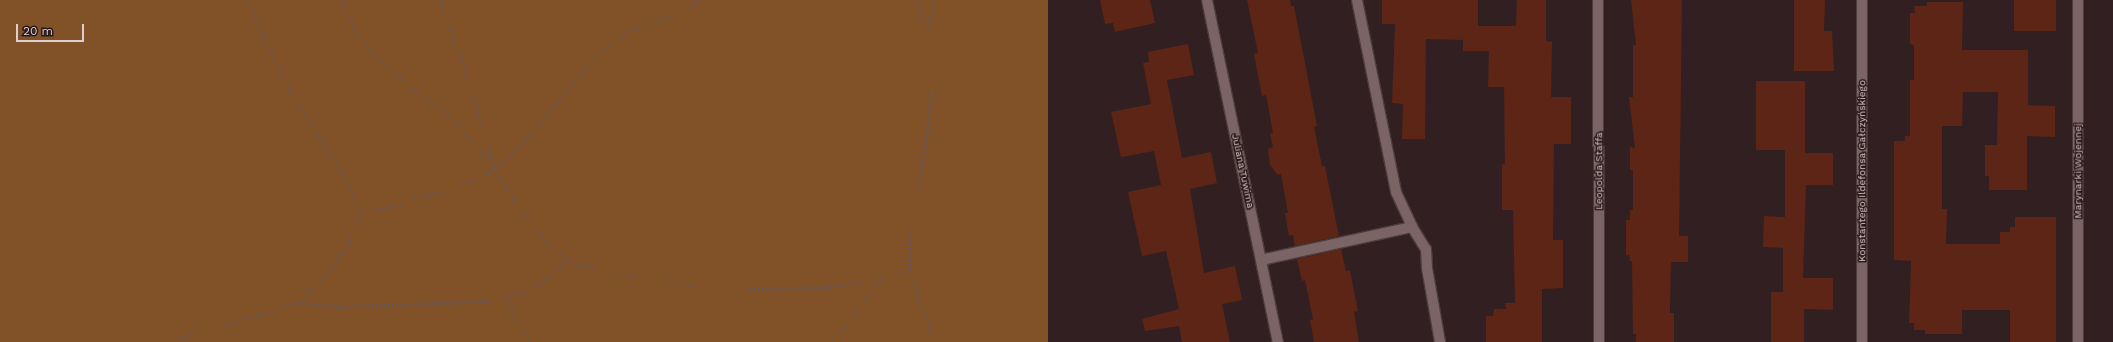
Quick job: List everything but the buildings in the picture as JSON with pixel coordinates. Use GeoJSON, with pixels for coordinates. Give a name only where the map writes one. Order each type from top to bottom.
{"type":"FeatureCollection","features":[{"type":"Feature","properties":{"kind":"street","name":"Juliana Tuwima"},"geometry":{"type":"LineString","coordinates":[[1208,0],[1278,342]]}},
{"type":"Feature","properties":{"kind":"street"},"geometry":{"type":"LineString","coordinates":[[1357,0],[1396,192],[1412,227],[1426,248],[1427,268],[1440,342]]}},
{"type":"Feature","properties":{"kind":"street","name":"Leopolda Staffa"},"geometry":{"type":"LineString","coordinates":[[1598,0],[1599,342]]}},
{"type":"Feature","properties":{"kind":"street","name":"Konstantego Ildefonsa Gałczyńskiego"},"geometry":{"type":"LineString","coordinates":[[1862,0],[1862,342]]}},
{"type":"Feature","properties":{"kind":"street","name":"Marynarki Wojennej"},"geometry":{"type":"LineString","coordinates":[[2078,0],[2078,342]]}},
{"type":"Feature","properties":{"kind":"street"},"geometry":{"type":"LineString","coordinates":[[1261,260],[1412,227]]}},
{"type":"Feature","properties":{"kind":"path"},"geometry":{"type":"LineString","coordinates":[[171,342],[197,330],[237,322],[297,302],[328,272],[346,248],[361,215],[341,170],[293,98],[246,0]]}},
{"type":"Feature","properties":{"kind":"path"},"geometry":{"type":"LineString","coordinates":[[342,0],[357,33],[373,54],[412,89],[455,121],[495,169],[513,199],[534,227],[549,244],[569,260],[595,269],[637,276],[695,285],[750,289],[830,286],[883,278],[910,271]]}},
{"type":"Feature","properties":{"kind":"path"},"geometry":{"type":"LineString","coordinates":[[440,0],[462,58],[495,169]]}},
{"type":"Feature","properties":{"kind":"path"},"geometry":{"type":"LineString","coordinates":[[361,215],[470,182],[495,169],[524,142],[595,56],[630,30],[685,10],[700,0]]}},
{"type":"Feature","properties":{"kind":"path"},"geometry":{"type":"LineString","coordinates":[[917,0],[926,29],[932,94],[926,144],[910,232],[910,271],[935,342]]}},
{"type":"Feature","properties":{"kind":"path"},"geometry":{"type":"LineString","coordinates":[[926,29],[936,0]]}},
{"type":"Feature","properties":{"kind":"path"},"geometry":{"type":"LineString","coordinates":[[297,302],[332,307],[472,302],[506,298],[541,283],[569,260]]}},
{"type":"Feature","properties":{"kind":"path"},"geometry":{"type":"LineString","coordinates":[[833,342],[868,300],[883,278]]}},
{"type":"Feature","properties":{"kind":"path"},"geometry":{"type":"LineString","coordinates":[[506,298],[529,342]]}},
{"type":"Feature","properties":{"kind":"shaded area"},"geometry":{"type":"Polygon","coordinates":[[[0,0],[1048,0],[1048,342],[0,342],[0,0]]]}}]}
